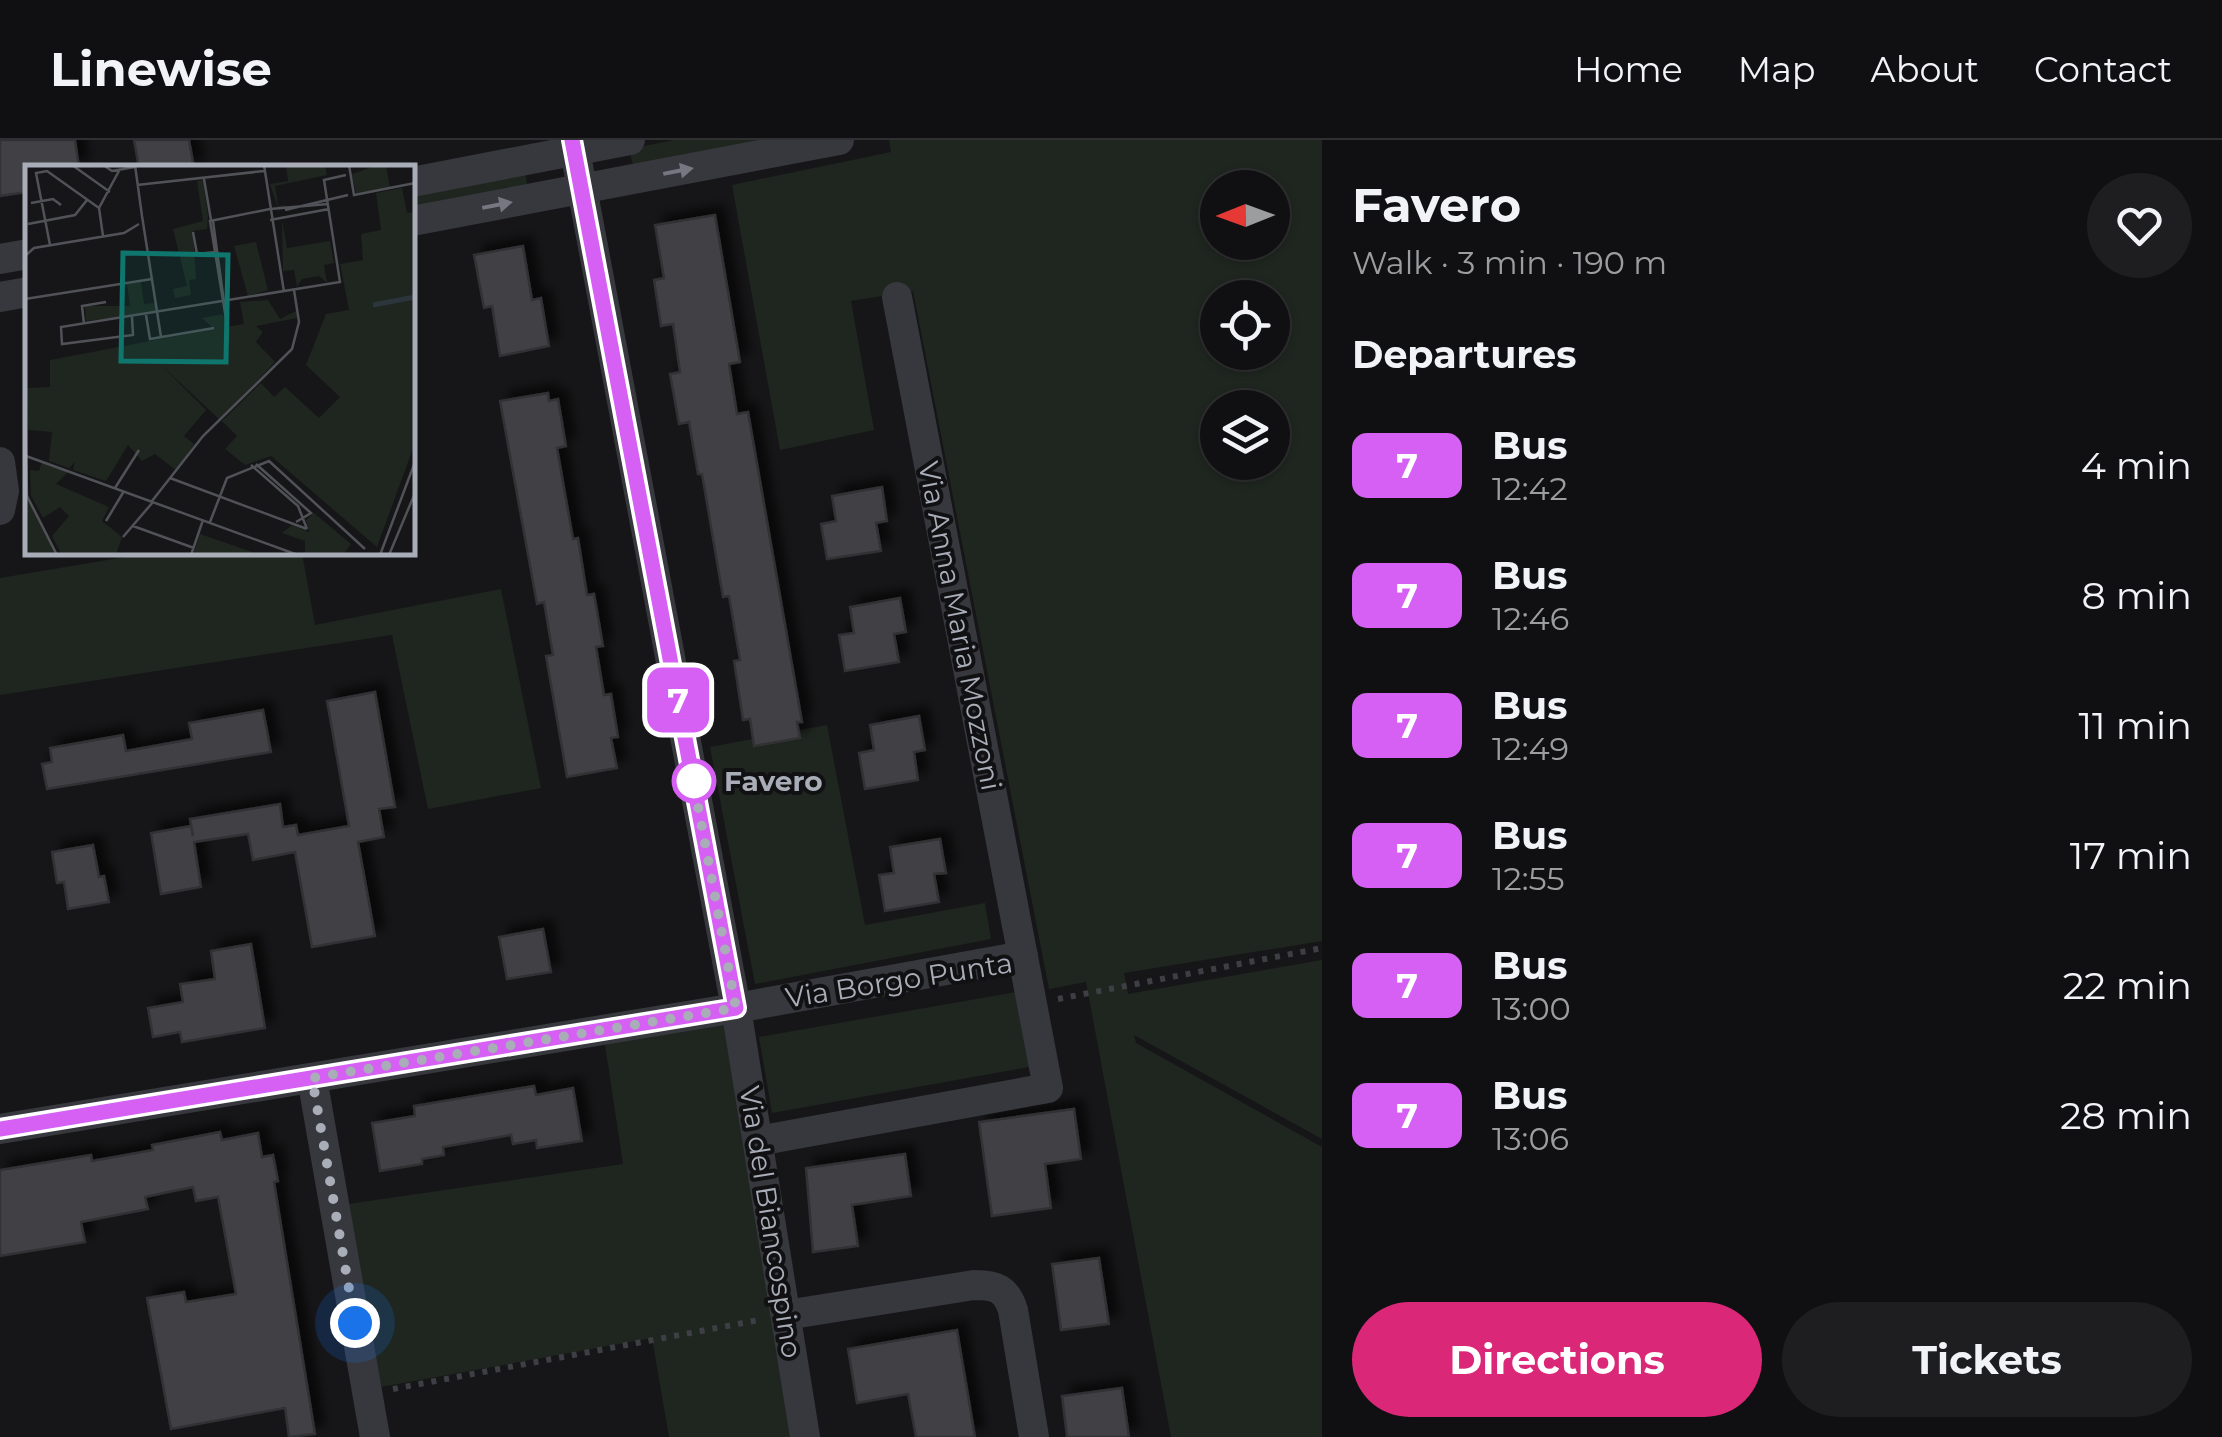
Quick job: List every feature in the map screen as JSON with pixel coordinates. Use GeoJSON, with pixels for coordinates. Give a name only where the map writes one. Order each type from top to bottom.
{"type":"FeatureCollection","features":[{"type":"Feature","properties":{"kind":"street"},"geometry":{"type":"LineString","coordinates":[[415,181],[574,146],[630,140]]}},
{"type":"Feature","properties":{"kind":"street"},"geometry":{"type":"LineString","coordinates":[[415,220],[840,140]]}},
{"type":"Feature","properties":{"kind":"street","name":"Via del Biancospino"},"geometry":{"type":"LineString","coordinates":[[574,146],[736,1008],[805,1437]]}},
{"type":"Feature","properties":{"kind":"street"},"geometry":{"type":"LineString","coordinates":[[0,259],[25,255]]}},
{"type":"Feature","properties":{"kind":"street"},"geometry":{"type":"LineString","coordinates":[[0,297],[25,293]]}},
{"type":"Feature","properties":{"kind":"street","name":"Via Anna Maria Mozzoni"},"geometry":{"type":"LineString","coordinates":[[897,297],[1023,956]]}},
{"type":"Feature","properties":{"kind":"street"},"geometry":{"type":"LineString","coordinates":[[0,462],[4,491],[0,510]]}},
{"type":"Feature","properties":{"kind":"street","name":"Via Borgo Punta"},"geometry":{"type":"LineString","coordinates":[[0,1129],[736,1008],[1023,956],[1048,1088],[758,1140]]}},
{"type":"Feature","properties":{"kind":"street"},"geometry":{"type":"LineString","coordinates":[[312,1078],[375,1437]]}},
{"type":"Feature","properties":{"kind":"street"},"geometry":{"type":"LineString","coordinates":[[786,1315],[974,1285],[995,1286],[1009,1298],[1013,1310],[1034,1437]]}},
{"type":"Feature","properties":{"kind":"path"},"geometry":{"type":"LineString","coordinates":[[1058,1000],[1322,948]]}},
{"type":"Feature","properties":{"kind":"path"},"geometry":{"type":"LineString","coordinates":[[368,1394],[786,1315]]}},
{"type":"Feature","properties":{"kind":"shaded area"},"geometry":{"type":"Polygon","coordinates":[[[674,140],[776,140],[634,169],[629,149],[674,140]]]}},
{"type":"Feature","properties":{"kind":"shaded area"},"geometry":{"type":"Polygon","coordinates":[[[889,140],[1322,140],[1322,941],[1124,973],[1128,994],[1322,960],[1322,1139],[1134,1035],[1136,1043],[1322,1147],[1322,1437],[1171,1437],[1086,982],[1049,989],[913,291],[851,301],[874,430],[780,450],[732,185],[891,152],[889,140]]]}},
{"type":"Feature","properties":{"kind":"shaded area"},"geometry":{"type":"Polygon","coordinates":[[[525,172],[529,193],[415,214],[415,193],[525,172]]]}},
{"type":"Feature","properties":{"kind":"shaded area"},"geometry":{"type":"Polygon","coordinates":[[[137,555],[302,555],[315,625],[501,589],[541,788],[428,809],[392,635],[0,695],[0,578],[137,555]]]}},
{"type":"Feature","properties":{"kind":"shaded area"},"geometry":{"type":"Polygon","coordinates":[[[827,725],[865,925],[985,903],[991,939],[755,984],[710,747],[827,725]]]}},
{"type":"Feature","properties":{"kind":"shaded area"},"geometry":{"type":"Polygon","coordinates":[[[1016,992],[1029,1067],[772,1113],[759,1037],[1016,992]]]}},
{"type":"Feature","properties":{"kind":"shaded area"},"geometry":{"type":"Polygon","coordinates":[[[723,1020],[790,1437],[669,1437],[652,1338],[381,1387],[348,1204],[623,1164],[604,1038],[723,1020]]]}},
{"type":"Feature","properties":{"kind":"building"},"geometry":{"type":"Polygon","coordinates":[[[0,140],[75,140],[79,165],[25,165],[25,192],[0,196],[0,140]]]}},
{"type":"Feature","properties":{"kind":"building"},"geometry":{"type":"Polygon","coordinates":[[[134,140],[189,140],[193,165],[138,165],[134,140]]]}},
{"type":"Feature","properties":{"kind":"building"},"geometry":{"type":"Polygon","coordinates":[[[715,215],[740,362],[729,364],[737,414],[748,412],[802,722],[797,722],[800,738],[754,746],[750,719],[743,720],[734,661],[740,660],[729,596],[723,597],[702,474],[698,474],[689,422],[679,424],[670,374],[680,372],[673,324],[661,326],[654,280],[664,278],[655,225],[715,215]]]}},
{"type":"Feature","properties":{"kind":"building"},"geometry":{"type":"Polygon","coordinates":[[[523,246],[532,300],[541,298],[549,346],[500,356],[492,306],[484,308],[474,255],[523,246]]]}},
{"type":"Feature","properties":{"kind":"building"},"geometry":{"type":"Polygon","coordinates":[[[548,393],[549,401],[558,399],[566,446],[557,448],[573,539],[578,538],[587,595],[594,594],[603,646],[596,647],[604,695],[611,694],[618,737],[611,738],[617,768],[567,777],[546,656],[553,655],[544,602],[537,604],[500,401],[548,393]]]}},
{"type":"Feature","properties":{"kind":"building"},"geometry":{"type":"Polygon","coordinates":[[[882,487],[887,521],[876,523],[881,551],[827,559],[821,524],[836,521],[832,496],[882,487]]]}},
{"type":"Feature","properties":{"kind":"building"},"geometry":{"type":"Polygon","coordinates":[[[900,598],[906,632],[894,634],[899,662],[845,671],[839,635],[854,633],[850,607],[900,598]]]}},
{"type":"Feature","properties":{"kind":"building"},"geometry":{"type":"Polygon","coordinates":[[[375,692],[395,807],[379,809],[384,837],[358,842],[375,936],[312,947],[295,852],[253,860],[248,834],[194,842],[201,887],[161,894],[151,833],[191,826],[193,836],[190,819],[280,804],[283,827],[296,825],[298,835],[349,826],[327,701],[375,692]]]}},
{"type":"Feature","properties":{"kind":"building"},"geometry":{"type":"Polygon","coordinates":[[[263,710],[271,752],[47,789],[42,764],[52,762],[50,748],[123,735],[126,751],[192,739],[189,723],[263,710]]]}},
{"type":"Feature","properties":{"kind":"building"},"geometry":{"type":"Polygon","coordinates":[[[919,716],[925,750],[914,752],[918,780],[865,789],[859,753],[874,750],[870,725],[919,716]]]}},
{"type":"Feature","properties":{"kind":"building"},"geometry":{"type":"Polygon","coordinates":[[[940,839],[946,873],[934,874],[939,902],[885,911],[879,875],[894,873],[890,847],[940,839]]]}},
{"type":"Feature","properties":{"kind":"building"},"geometry":{"type":"Polygon","coordinates":[[[93,845],[109,902],[68,909],[64,882],[57,883],[52,852],[93,845]]]}},
{"type":"Feature","properties":{"kind":"building"},"geometry":{"type":"Polygon","coordinates":[[[543,929],[551,972],[507,979],[499,937],[543,929]]]}},
{"type":"Feature","properties":{"kind":"building"},"geometry":{"type":"Polygon","coordinates":[[[251,944],[265,1028],[182,1042],[180,1032],[153,1037],[148,1008],[183,1002],[180,984],[215,979],[211,951],[251,944]]]}},
{"type":"Feature","properties":{"kind":"building"},"geometry":{"type":"Polygon","coordinates":[[[534,1086],[536,1095],[573,1088],[582,1141],[537,1148],[536,1140],[513,1144],[511,1135],[443,1147],[444,1155],[422,1159],[422,1164],[380,1171],[372,1123],[415,1116],[414,1106],[534,1086]]]}},
{"type":"Feature","properties":{"kind":"building"},"geometry":{"type":"Polygon","coordinates":[[[1074,1109],[1081,1159],[1045,1164],[1051,1208],[992,1216],[979,1122],[1074,1109]]]}},
{"type":"Feature","properties":{"kind":"building"},"geometry":{"type":"Polygon","coordinates":[[[220,1132],[222,1140],[258,1133],[262,1157],[273,1155],[278,1181],[274,1182],[315,1434],[289,1437],[285,1408],[171,1429],[147,1298],[184,1292],[186,1302],[236,1294],[218,1197],[196,1201],[193,1187],[145,1197],[148,1209],[81,1222],[85,1242],[0,1256],[0,1170],[91,1155],[92,1161],[220,1132]]]}},
{"type":"Feature","properties":{"kind":"building"},"geometry":{"type":"Polygon","coordinates":[[[905,1154],[911,1196],[852,1205],[858,1246],[813,1252],[806,1168],[905,1154]]]}},
{"type":"Feature","properties":{"kind":"building"},"geometry":{"type":"Polygon","coordinates":[[[1099,1258],[1109,1324],[1061,1330],[1052,1264],[1099,1258]]]}},
{"type":"Feature","properties":{"kind":"building"},"geometry":{"type":"Polygon","coordinates":[[[957,1330],[975,1437],[916,1437],[908,1394],[857,1403],[848,1349],[957,1330]]]}},
{"type":"Feature","properties":{"kind":"building"},"geometry":{"type":"Polygon","coordinates":[[[1122,1388],[1129,1437],[1067,1437],[1062,1396],[1122,1388]]]}},
{"type":"Feature","properties":{"kind":"bus line","name":"7"},"geometry":{"type":"LineString","coordinates":[[0,1129],[736,1008],[572,140]]}},
{"type":"Feature","properties":{"kind":"place","name":"Favero"},"geometry":{"type":"Point","coordinates":[694,781]}},
{"type":"Feature","properties":{"kind":"route"},"geometry":{"type":"LineString","coordinates":[[355,1323],[312,1078],[736,1008],[692,774],[694,781]]}}]}
